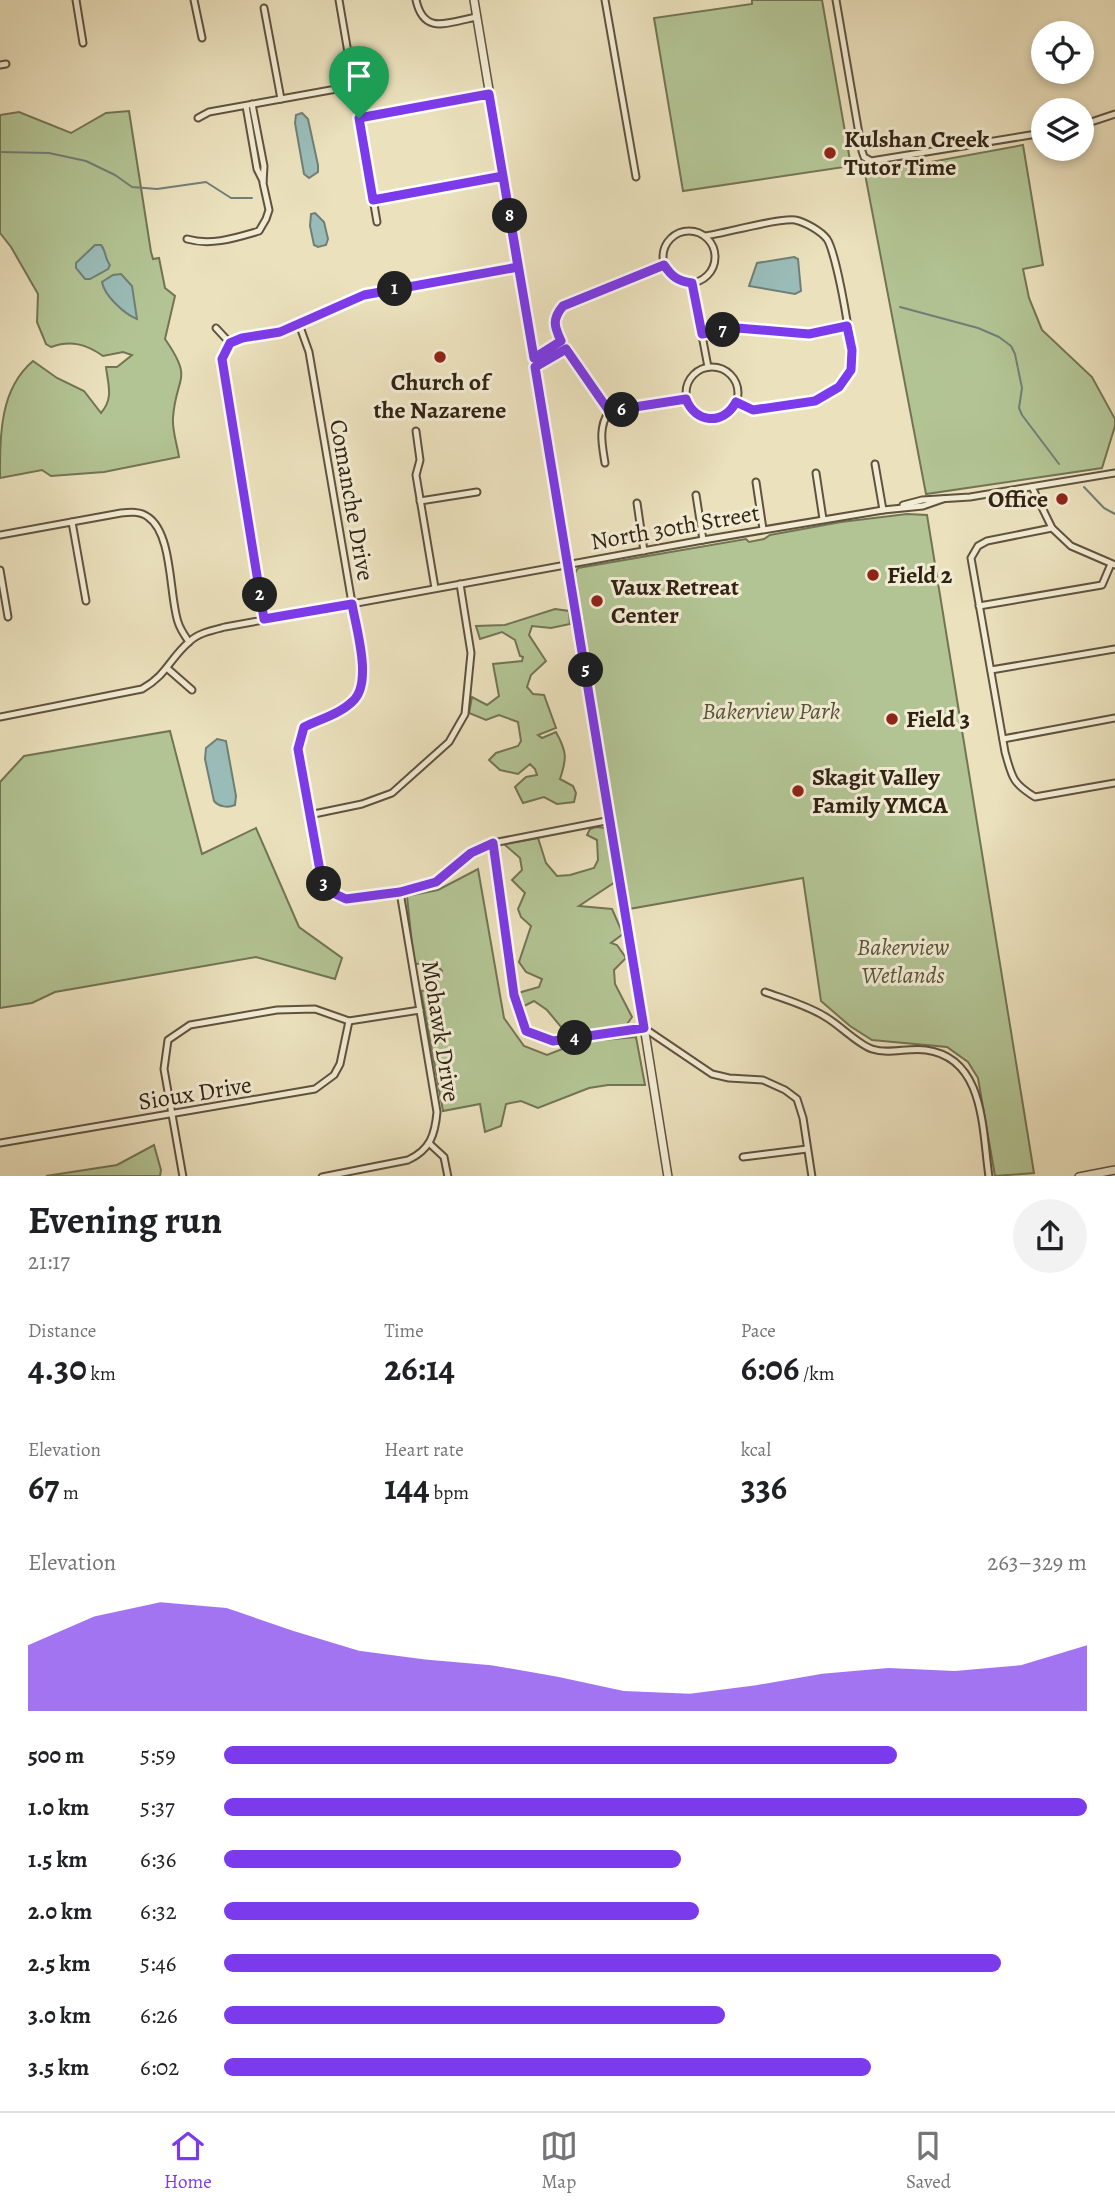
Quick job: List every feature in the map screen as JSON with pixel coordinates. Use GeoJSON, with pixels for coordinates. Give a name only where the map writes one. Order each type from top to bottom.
{"type":"FeatureCollection","features":[{"type":"Feature","properties":{"kind":"street"},"geometry":{"type":"LineString","coordinates":[[76,0],[83,43]]}},
{"type":"Feature","properties":{"kind":"street"},"geometry":{"type":"LineString","coordinates":[[194,0],[202,38]]}},
{"type":"Feature","properties":{"kind":"street"},"geometry":{"type":"LineString","coordinates":[[339,0],[377,222]]}},
{"type":"Feature","properties":{"kind":"street"},"geometry":{"type":"LineString","coordinates":[[416,0],[419,15],[428,23],[438,24],[477,17]]}},
{"type":"Feature","properties":{"kind":"street"},"geometry":{"type":"LineString","coordinates":[[474,0],[668,1176]]}},
{"type":"Feature","properties":{"kind":"street"},"geometry":{"type":"LineString","coordinates":[[605,0],[636,177]]}},
{"type":"Feature","properties":{"kind":"street"},"geometry":{"type":"LineString","coordinates":[[836,0],[862,151],[871,161],[1031,134]]}},
{"type":"Feature","properties":{"kind":"street"},"geometry":{"type":"LineString","coordinates":[[264,8],[281,99]]}},
{"type":"Feature","properties":{"kind":"street"},"geometry":{"type":"LineString","coordinates":[[198,118],[209,112],[353,86]]}},
{"type":"Feature","properties":{"kind":"street"},"geometry":{"type":"LineString","coordinates":[[359,118],[489,94]]}},
{"type":"Feature","properties":{"kind":"street"},"geometry":{"type":"LineString","coordinates":[[187,239],[202,243],[259,231],[267,219],[269,210],[257,169],[249,105]]}},
{"type":"Feature","properties":{"kind":"street"},"geometry":{"type":"LineString","coordinates":[[1094,121],[1115,114]]}},
{"type":"Feature","properties":{"kind":"street"},"geometry":{"type":"LineString","coordinates":[[373,200],[503,176]]}},
{"type":"Feature","properties":{"kind":"street"},"geometry":{"type":"LineString","coordinates":[[705,236],[794,220],[812,227],[826,238],[834,254],[852,350],[851,370],[839,387],[815,401],[753,410],[736,402]]}},
{"type":"Feature","properties":{"kind":"street"},"geometry":{"type":"LineString","coordinates":[[684,231],[705,236],[715,254],[709,273],[692,283],[680,282],[670,275],[664,265],[666,244],[674,235],[684,231]]}},
{"type":"Feature","properties":{"kind":"street"},"geometry":{"type":"LineString","coordinates":[[609,411],[561,341],[553,324],[556,314],[563,306],[664,265]]}},
{"type":"Feature","properties":{"kind":"street"},"geometry":{"type":"LineString","coordinates":[[264,619],[222,359],[230,343],[242,338],[280,332],[364,295],[518,267]]}},
{"type":"Feature","properties":{"kind":"street"},"geometry":{"type":"LineString","coordinates":[[692,283],[708,367]]}},
{"type":"Feature","properties":{"kind":"street","name":"Comanche Drive"},"geometry":{"type":"LineString","coordinates":[[299,324],[309,352],[364,673],[356,699],[339,712],[304,727],[298,749],[325,887],[346,899],[400,892],[436,882],[471,853],[493,843],[611,820]]}},
{"type":"Feature","properties":{"kind":"street"},"geometry":{"type":"LineString","coordinates":[[702,334],[737,328],[809,334],[847,326]]}},
{"type":"Feature","properties":{"kind":"street"},"geometry":{"type":"LineString","coordinates":[[216,328],[230,343]]}},
{"type":"Feature","properties":{"kind":"street"},"geometry":{"type":"LineString","coordinates":[[534,358],[561,341]]}},
{"type":"Feature","properties":{"kind":"street"},"geometry":{"type":"LineString","coordinates":[[535,367],[566,349]]}},
{"type":"Feature","properties":{"kind":"street"},"geometry":{"type":"LineString","coordinates":[[708,367],[726,371],[732,377],[738,394],[736,402],[726,415],[710,419],[694,413],[686,399],[685,391],[690,378],[708,367]]}},
{"type":"Feature","properties":{"kind":"street"},"geometry":{"type":"LineString","coordinates":[[605,463],[601,438],[602,422],[609,411],[686,399]]}},
{"type":"Feature","properties":{"kind":"street"},"geometry":{"type":"LineString","coordinates":[[416,431],[420,460],[416,475],[435,588]]}},
{"type":"Feature","properties":{"kind":"street"},"geometry":{"type":"LineString","coordinates":[[875,464],[883,510]]}},
{"type":"Feature","properties":{"kind":"street"},"geometry":{"type":"LineString","coordinates":[[816,472],[823,519]]}},
{"type":"Feature","properties":{"kind":"street","name":"North 30th Street"},"geometry":{"type":"LineString","coordinates":[[0,717],[142,689],[168,669],[189,642],[212,630],[568,564],[883,510],[922,500],[1115,473]]}},
{"type":"Feature","properties":{"kind":"street"},"geometry":{"type":"LineString","coordinates":[[756,482],[763,530]]}},
{"type":"Feature","properties":{"kind":"street"},"geometry":{"type":"LineString","coordinates":[[979,606],[1102,585],[1113,564],[1071,546],[1052,528],[1032,486]]}},
{"type":"Feature","properties":{"kind":"street"},"geometry":{"type":"LineString","coordinates":[[420,501],[477,492]]}},
{"type":"Feature","properties":{"kind":"street"},"geometry":{"type":"LineString","coordinates":[[696,495],[703,540]]}},
{"type":"Feature","properties":{"kind":"street"},"geometry":{"type":"LineString","coordinates":[[637,503],[644,551]]}},
{"type":"Feature","properties":{"kind":"street"},"geometry":{"type":"LineString","coordinates":[[0,536],[121,513],[137,512],[148,516],[157,526],[164,542],[178,624],[189,642]]}},
{"type":"Feature","properties":{"kind":"street"},"geometry":{"type":"LineString","coordinates":[[72,522],[86,601]]}},
{"type":"Feature","properties":{"kind":"street"},"geometry":{"type":"LineString","coordinates":[[1052,528],[987,541],[978,546],[971,558],[1011,773],[1018,787],[1035,797],[1115,783]]}},
{"type":"Feature","properties":{"kind":"street"},"geometry":{"type":"LineString","coordinates":[[0,570],[8,617]]}},
{"type":"Feature","properties":{"kind":"street"},"geometry":{"type":"LineString","coordinates":[[309,815],[362,804],[392,793],[449,742],[465,714],[471,653],[460,584]]}},
{"type":"Feature","properties":{"kind":"street"},"geometry":{"type":"LineString","coordinates":[[991,670],[1115,649]]}},
{"type":"Feature","properties":{"kind":"street"},"geometry":{"type":"LineString","coordinates":[[168,669],[192,690]]}},
{"type":"Feature","properties":{"kind":"street"},"geometry":{"type":"LineString","coordinates":[[1003,739],[1115,718]]}},
{"type":"Feature","properties":{"kind":"street"},"geometry":{"type":"LineString","coordinates":[[493,843],[514,995],[526,1031],[553,1041],[644,1028],[712,1074],[763,1080],[785,1090],[797,1099],[803,1118],[812,1176]]}},
{"type":"Feature","properties":{"kind":"street","name":"Mohawk Drive"},"geometry":{"type":"LineString","coordinates":[[400,892],[437,1112],[430,1144]]}},
{"type":"Feature","properties":{"kind":"street"},"geometry":{"type":"LineString","coordinates":[[765,992],[813,1010],[871,1049],[925,1050],[953,1058],[969,1077],[976,1092],[989,1176]]}},
{"type":"Feature","properties":{"kind":"street"},"geometry":{"type":"LineString","coordinates":[[183,1176],[164,1069],[168,1040],[190,1025],[277,1010],[314,1009],[349,1021],[420,1010]]}},
{"type":"Feature","properties":{"kind":"street","name":"Sioux Drive"},"geometry":{"type":"LineString","coordinates":[[0,1143],[315,1089],[334,1075],[340,1064],[349,1021]]}},
{"type":"Feature","properties":{"kind":"street"},"geometry":{"type":"LineString","coordinates":[[326,1176],[408,1160],[420,1154],[430,1144],[444,1157],[448,1176]]}},
{"type":"Feature","properties":{"kind":"street"},"geometry":{"type":"LineString","coordinates":[[743,1157],[807,1149]]}},
{"type":"Feature","properties":{"kind":"street"},"geometry":{"type":"LineString","coordinates":[[1084,1176],[1115,1170]]}},
{"type":"Feature","properties":{"kind":"green space"},"geometry":{"type":"Polygon","coordinates":[[[752,0],[822,0],[851,166],[683,191],[654,18],[752,4],[752,0]]]}},
{"type":"Feature","properties":{"kind":"green space"},"geometry":{"type":"Polygon","coordinates":[[[129,111],[151,252],[153,259],[159,258],[165,288],[175,296],[165,339],[181,371],[173,423],[179,457],[104,472],[51,476],[42,470],[0,478],[2,429],[8,398],[22,372],[33,361],[57,378],[84,391],[101,413],[109,397],[106,367],[117,367],[132,355],[123,352],[103,356],[78,344],[51,347],[46,344],[37,322],[38,294],[0,233],[0,115],[19,112],[71,133],[106,113],[129,111]]]}},
{"type":"Feature","properties":{"kind":"green space"},"geometry":{"type":"Polygon","coordinates":[[[1023,145],[1043,265],[1023,269],[1029,298],[1042,330],[1092,377],[1115,419],[1115,426],[1102,468],[926,494],[865,174],[1023,145]]]}},
{"type":"Feature","properties":{"kind":"green space","name":"Bakerview Park"},"geometry":{"type":"Polygon","coordinates":[[[907,514],[927,515],[1034,1173],[995,1176],[978,1078],[968,1062],[947,1047],[872,1040],[850,1026],[821,1001],[803,878],[629,909],[575,573],[578,568],[746,539],[749,542],[770,535],[841,522],[907,514]]]}},
{"type":"Feature","properties":{"kind":"green space"},"geometry":{"type":"Polygon","coordinates":[[[555,609],[569,611],[570,624],[551,628],[532,626],[529,635],[546,661],[531,675],[527,687],[533,694],[544,695],[556,728],[538,735],[542,738],[556,732],[565,755],[560,779],[573,786],[576,793],[574,802],[557,804],[544,797],[523,803],[515,787],[526,777],[537,775],[535,769],[530,764],[518,774],[500,770],[489,760],[496,753],[518,746],[521,741],[518,722],[499,715],[486,720],[469,713],[472,697],[487,705],[499,696],[493,664],[522,661],[523,657],[520,656],[515,640],[502,632],[480,639],[476,626],[505,625],[555,609]]]}},
{"type":"Feature","properties":{"kind":"green space"},"geometry":{"type":"Polygon","coordinates":[[[170,731],[202,854],[256,828],[299,927],[342,958],[335,979],[256,957],[55,992],[32,1003],[0,1008],[0,782],[24,756],[170,731]]]}},
{"type":"Feature","properties":{"kind":"green space"},"geometry":{"type":"Polygon","coordinates":[[[606,828],[615,882],[579,906],[612,909],[623,934],[611,943],[617,945],[626,958],[614,970],[615,984],[632,1017],[625,1027],[557,1036],[562,1028],[547,1010],[534,1001],[516,1010],[512,1000],[518,993],[539,987],[542,979],[526,972],[519,962],[531,926],[521,917],[518,909],[525,893],[512,880],[522,870],[520,858],[504,844],[538,838],[546,863],[557,876],[570,875],[594,868],[598,860],[597,840],[587,835],[590,829],[606,828]]]}},
{"type":"Feature","properties":{"kind":"green space"},"geometry":{"type":"Polygon","coordinates":[[[478,869],[504,1018],[524,1046],[547,1055],[580,1042],[636,1037],[645,1085],[589,1088],[538,1108],[521,1101],[506,1104],[501,1126],[485,1132],[480,1104],[443,1111],[421,991],[434,988],[442,971],[435,963],[414,964],[407,896],[438,890],[478,869]]]}},
{"type":"Feature","properties":{"kind":"green space"},"geometry":{"type":"Polygon","coordinates":[[[154,1145],[161,1170],[160,1176],[46,1176],[117,1165],[154,1145]]]}},
{"type":"Feature","properties":{"kind":"water"},"geometry":{"type":"Polygon","coordinates":[[[302,113],[308,119],[318,165],[318,172],[309,178],[304,174],[295,123],[296,115],[302,113]]]}},
{"type":"Feature","properties":{"kind":"water"},"geometry":{"type":"Polygon","coordinates":[[[315,213],[324,222],[328,239],[326,245],[318,247],[314,245],[310,226],[311,214],[315,213]]]}},
{"type":"Feature","properties":{"kind":"water"},"geometry":{"type":"Polygon","coordinates":[[[95,245],[101,245],[110,265],[108,269],[85,279],[76,268],[76,263],[95,245]]]}},
{"type":"Feature","properties":{"kind":"water"},"geometry":{"type":"Polygon","coordinates":[[[794,257],[798,259],[801,291],[795,294],[749,286],[757,263],[794,257]]]}},
{"type":"Feature","properties":{"kind":"water"},"geometry":{"type":"Polygon","coordinates":[[[121,274],[132,286],[137,319],[115,304],[106,293],[102,282],[113,275],[121,274]]]}},
{"type":"Feature","properties":{"kind":"water"},"geometry":{"type":"Polygon","coordinates":[[[217,739],[226,741],[236,796],[235,805],[227,807],[214,801],[205,759],[206,748],[217,739]]]}},
{"type":"Feature","properties":{"kind":"waterway"},"geometry":{"type":"LineString","coordinates":[[0,152],[49,153],[86,161],[132,187],[157,189],[206,182],[231,198],[252,198]]}},
{"type":"Feature","properties":{"kind":"waterway"},"geometry":{"type":"LineString","coordinates":[[900,307],[978,328],[999,337],[1011,346],[1022,388],[1019,408],[1059,464]]}},
{"type":"Feature","properties":{"kind":"waterway"},"geometry":{"type":"LineString","coordinates":[[1084,487],[1104,508],[1115,514]]}},
{"type":"Feature","properties":{"kind":"place","name":"Kulshan Creek Tutor Time"},"geometry":{"type":"Point","coordinates":[830,153]}},
{"type":"Feature","properties":{"kind":"place","name":"Church of the Nazarene"},"geometry":{"type":"Point","coordinates":[440,357]}},
{"type":"Feature","properties":{"kind":"place","name":"Office"},"geometry":{"type":"Point","coordinates":[1062,499]}},
{"type":"Feature","properties":{"kind":"place","name":"Field 2"},"geometry":{"type":"Point","coordinates":[873,575]}},
{"type":"Feature","properties":{"kind":"place","name":"Vaux Retreat Center"},"geometry":{"type":"Point","coordinates":[597,601]}},
{"type":"Feature","properties":{"kind":"place","name":"Field 3"},"geometry":{"type":"Point","coordinates":[892,719]}},
{"type":"Feature","properties":{"kind":"place","name":"Skagit Valley Family YMCA"},"geometry":{"type":"Point","coordinates":[798,791]}},
{"type":"Feature","properties":{"kind":"route"},"geometry":{"type":"LineString","coordinates":[[359,118],[373,200],[503,176],[518,267],[364,295],[280,332],[242,338],[230,343],[222,359],[264,619],[352,604],[364,673],[356,699],[339,712],[304,727],[298,749],[321,876],[325,887],[346,899],[400,892],[436,882],[471,853],[493,843],[514,995],[526,1031],[553,1041],[644,1028],[535,367],[566,349],[609,411],[686,399],[689,407],[701,418],[718,419],[732,410],[736,402],[753,410],[815,401],[839,387],[851,370],[852,350],[847,326],[809,334],[737,328],[702,334],[692,283],[680,282],[670,275],[664,265],[563,306],[556,314],[553,324],[561,341],[534,358],[489,94],[359,118]]}},
{"type":"Feature","properties":{"kind":"park label","name":"Bakerview Wetlands"},"geometry":{"type":"Point","coordinates":[903,961]}}]}
